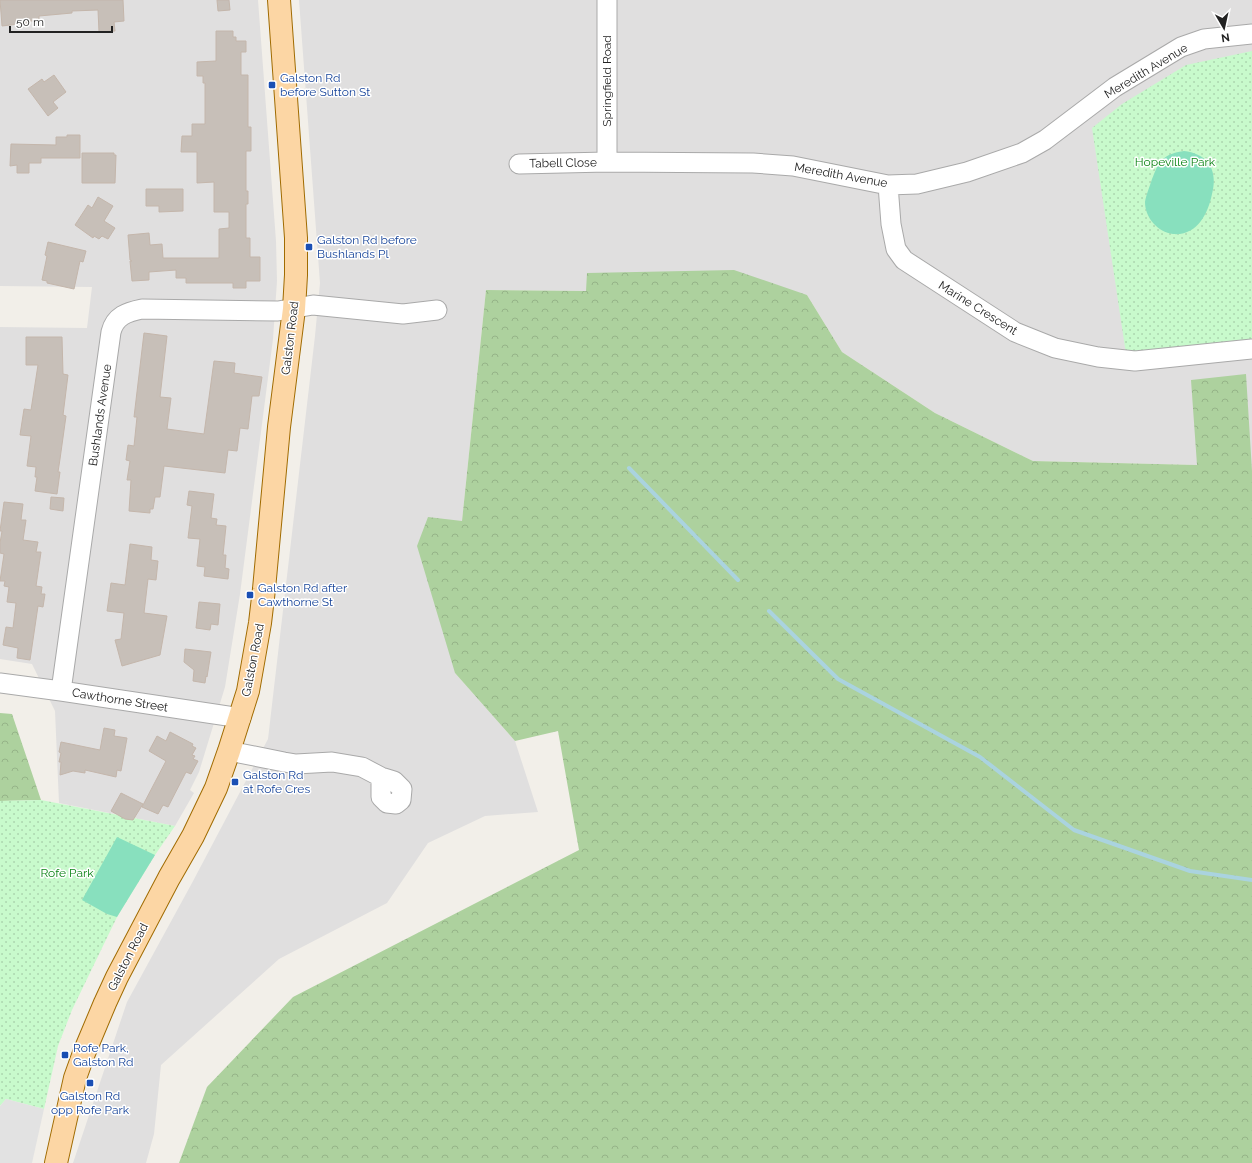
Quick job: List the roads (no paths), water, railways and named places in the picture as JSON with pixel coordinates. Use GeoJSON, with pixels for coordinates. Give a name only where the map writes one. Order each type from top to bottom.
{"type":"FeatureCollection","features":[{"type":"Feature","properties":{"kind":"main road","name":"Galston Road"},"geometry":{"type":"LineString","coordinates":[[56,1163],[75,1078],[94,1027],[104,1003],[143,927],[193,836],[216,788],[241,718],[248,691],[260,624],[279,427],[294,309],[296,275],[296,238],[279,0]]}},
{"type":"Feature","properties":{"kind":"street","name":"Springfield Road"},"geometry":{"type":"LineString","coordinates":[[607,0],[607,162]]}},
{"type":"Feature","properties":{"kind":"street","name":"Meredith Avenue"},"geometry":{"type":"LineString","coordinates":[[607,162],[766,164],[793,166],[888,185],[917,184],[967,172],[1022,153],[1045,140],[1115,87],[1181,47],[1204,39],[1252,34]]}},
{"type":"Feature","properties":{"kind":"street","name":"Tabell Close"},"geometry":{"type":"LineString","coordinates":[[519,164],[607,162]]}},
{"type":"Feature","properties":{"kind":"street","name":"Marine Crescent"},"geometry":{"type":"LineString","coordinates":[[888,185],[891,224],[896,249],[904,260],[1015,332],[1056,348],[1098,357],[1135,361],[1252,350]]}},
{"type":"Feature","properties":{"kind":"street","name":"Bushlands Avenue"},"geometry":{"type":"LineString","coordinates":[[61,691],[111,332],[116,321],[127,312],[142,309],[278,311],[313,305],[403,314],[437,310]]}},
{"type":"Feature","properties":{"kind":"street","name":"Cawthorne Street"},"geometry":{"type":"LineString","coordinates":[[0,683],[241,718]]}},
{"type":"Feature","properties":{"kind":"street"},"geometry":{"type":"LineString","coordinates":[[230,751],[296,764],[332,762],[362,767],[381,777]]}},
{"type":"Feature","properties":{"kind":"waterway"},"geometry":{"type":"LineString","coordinates":[[629,468],[738,580]]}},
{"type":"Feature","properties":{"kind":"waterway"},"geometry":{"type":"LineString","coordinates":[[769,611],[838,679],[980,757],[1074,830],[1190,871],[1252,880]]}},
{"type":"Feature","properties":{"kind":"place","name":"Galston Rd before Sutton St"},"geometry":{"type":"Point","coordinates":[272,85]}},
{"type":"Feature","properties":{"kind":"place","name":"Galston Rd before Bushlands Pl"},"geometry":{"type":"Point","coordinates":[309,247]}},
{"type":"Feature","properties":{"kind":"place","name":"Galston Rd after Cawthorne St"},"geometry":{"type":"Point","coordinates":[250,595]}},
{"type":"Feature","properties":{"kind":"place","name":"Galston Rd at Rofe Cres"},"geometry":{"type":"Point","coordinates":[235,782]}},
{"type":"Feature","properties":{"kind":"place","name":"Rofe Park, Galston Rd"},"geometry":{"type":"Point","coordinates":[65,1055]}},
{"type":"Feature","properties":{"kind":"place","name":"Galston Rd opp Rofe Park"},"geometry":{"type":"Point","coordinates":[90,1083]}},
{"type":"Feature","properties":{"kind":"park label","name":"Hopeville Park"},"geometry":{"type":"Point","coordinates":[1175,162]}},
{"type":"Feature","properties":{"kind":"park label","name":"Rofe Park"},"geometry":{"type":"Point","coordinates":[67,873]}}]}
